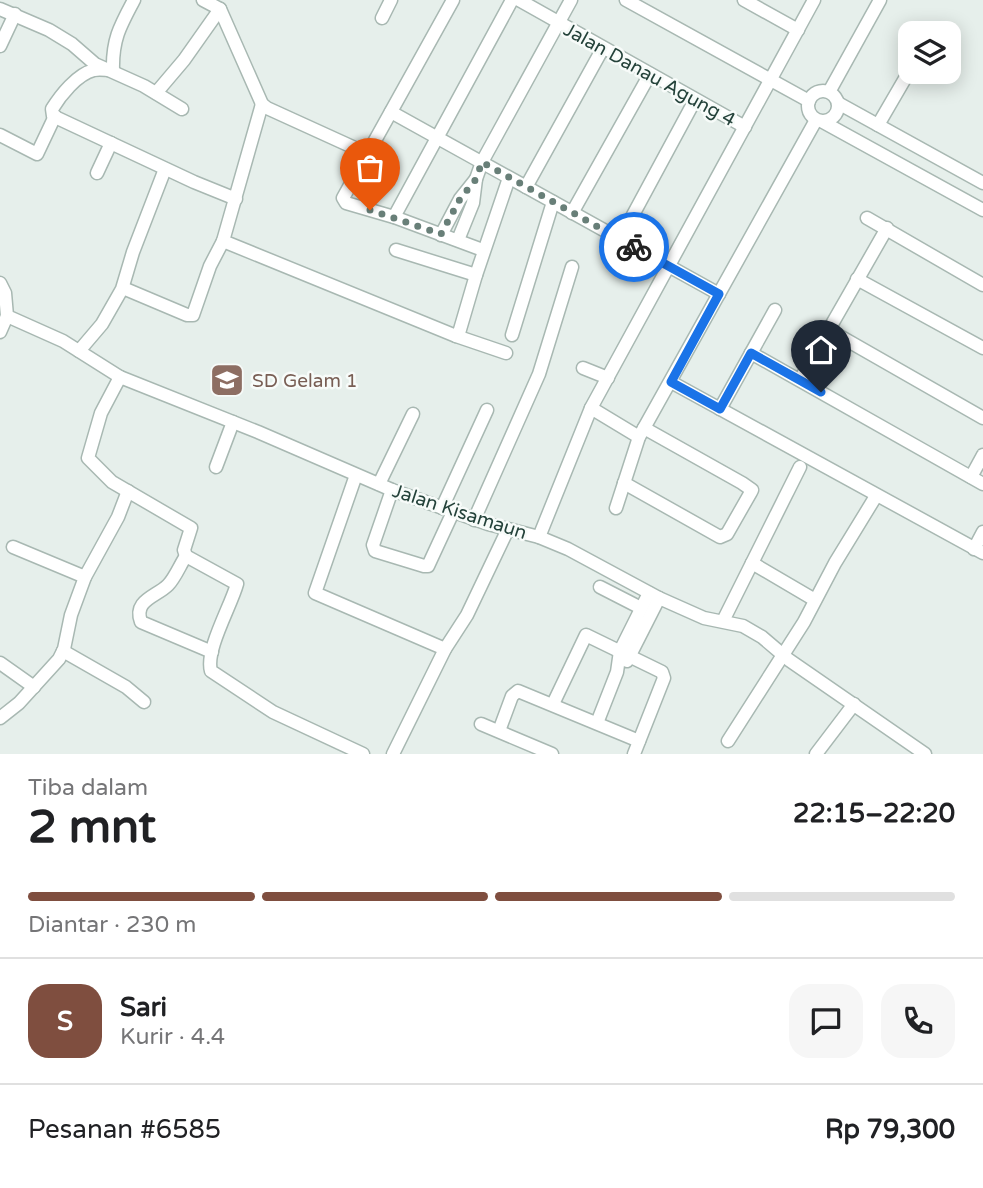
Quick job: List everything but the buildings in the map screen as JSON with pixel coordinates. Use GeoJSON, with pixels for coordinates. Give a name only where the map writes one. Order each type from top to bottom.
{"type":"FeatureCollection","features":[{"type":"Feature","properties":{"kind":"street"},"geometry":{"type":"LineString","coordinates":[[112,70],[116,34],[134,0]]}},
{"type":"Feature","properties":{"kind":"street"},"geometry":{"type":"LineString","coordinates":[[203,0],[224,7]]}},
{"type":"Feature","properties":{"kind":"street"},"geometry":{"type":"LineString","coordinates":[[453,0],[343,198],[344,201],[480,249]]}},
{"type":"Feature","properties":{"kind":"street"},"geometry":{"type":"LineString","coordinates":[[394,217],[512,0]]}},
{"type":"Feature","properties":{"kind":"street","name":"Jalan Danau Agung 4"},"geometry":{"type":"LineString","coordinates":[[519,0],[745,127]]}},
{"type":"Feature","properties":{"kind":"street"},"geometry":{"type":"LineString","coordinates":[[458,240],[473,203],[476,179],[482,162],[570,0]]}},
{"type":"Feature","properties":{"kind":"street"},"geometry":{"type":"LineString","coordinates":[[626,0],[809,101]]}},
{"type":"Feature","properties":{"kind":"street"},"geometry":{"type":"LineString","coordinates":[[539,537],[592,408],[814,0]]}},
{"type":"Feature","properties":{"kind":"street"},"geometry":{"type":"LineString","coordinates":[[829,92],[880,0]]}},
{"type":"Feature","properties":{"kind":"street"},"geometry":{"type":"LineString","coordinates":[[382,18],[387,1]]}},
{"type":"Feature","properties":{"kind":"street"},"geometry":{"type":"LineString","coordinates":[[747,1],[798,30]]}},
{"type":"Feature","properties":{"kind":"street"},"geometry":{"type":"LineString","coordinates":[[156,93],[224,7]]}},
{"type":"Feature","properties":{"kind":"street"},"geometry":{"type":"LineString","coordinates":[[224,7],[262,104],[368,155]]}},
{"type":"Feature","properties":{"kind":"street"},"geometry":{"type":"LineString","coordinates":[[0,9],[49,30],[72,44],[95,64],[112,70],[182,109]]}},
{"type":"Feature","properties":{"kind":"street"},"geometry":{"type":"LineString","coordinates":[[0,46],[15,14]]}},
{"type":"Feature","properties":{"kind":"street"},"geometry":{"type":"LineString","coordinates":[[526,187],[603,48]]}},
{"type":"Feature","properties":{"kind":"street"},"geometry":{"type":"LineString","coordinates":[[0,135],[37,154],[54,116],[52,109],[56,102],[78,79],[94,70],[112,70]]}},
{"type":"Feature","properties":{"kind":"street"},"geometry":{"type":"LineString","coordinates":[[572,213],[650,74]]}},
{"type":"Feature","properties":{"kind":"street"},"geometry":{"type":"LineString","coordinates":[[878,125],[902,84]]}},
{"type":"Feature","properties":{"kind":"street"},"geometry":{"type":"LineString","coordinates":[[829,92],[815,93],[809,101],[809,112],[820,121],[983,210]]}},
{"type":"Feature","properties":{"kind":"street"},"geometry":{"type":"LineString","coordinates":[[829,92],[838,103],[983,183]]}},
{"type":"Feature","properties":{"kind":"street"},"geometry":{"type":"LineString","coordinates":[[620,239],[695,100]]}},
{"type":"Feature","properties":{"kind":"street"},"geometry":{"type":"LineString","coordinates":[[616,508],[642,433],[820,121],[835,116],[838,103]]}},
{"type":"Feature","properties":{"kind":"street"},"geometry":{"type":"LineString","coordinates":[[123,288],[187,315],[193,315],[210,266],[223,241],[262,104]]}},
{"type":"Feature","properties":{"kind":"street"},"geometry":{"type":"LineString","coordinates":[[391,113],[719,294]]}},
{"type":"Feature","properties":{"kind":"street"},"geometry":{"type":"LineString","coordinates":[[54,116],[165,169],[236,199]]}},
{"type":"Feature","properties":{"kind":"street"},"geometry":{"type":"LineString","coordinates":[[97,173],[111,143]]}},
{"type":"Feature","properties":{"kind":"street"},"geometry":{"type":"LineString","coordinates":[[79,351],[102,324],[123,288],[133,252],[165,169]]}},
{"type":"Feature","properties":{"kind":"street"},"geometry":{"type":"LineString","coordinates":[[457,336],[509,178]]}},
{"type":"Feature","properties":{"kind":"street"},"geometry":{"type":"LineString","coordinates":[[441,234],[460,199],[476,179]]}},
{"type":"Feature","properties":{"kind":"street"},"geometry":{"type":"LineString","coordinates":[[512,335],[553,202]]}},
{"type":"Feature","properties":{"kind":"street"},"geometry":{"type":"LineString","coordinates":[[867,218],[983,285]]}},
{"type":"Feature","properties":{"kind":"street"},"geometry":{"type":"LineString","coordinates":[[800,380],[887,228]]}},
{"type":"Feature","properties":{"kind":"street"},"geometry":{"type":"LineString","coordinates":[[223,241],[457,336],[506,353]]}},
{"type":"Feature","properties":{"kind":"street"},"geometry":{"type":"LineString","coordinates":[[396,250],[476,275]]}},
{"type":"Feature","properties":{"kind":"street"},"geometry":{"type":"LineString","coordinates":[[474,520],[539,374],[572,267]]}},
{"type":"Feature","properties":{"kind":"street"},"geometry":{"type":"LineString","coordinates":[[857,279],[983,348]]}},
{"type":"Feature","properties":{"kind":"street"},"geometry":{"type":"LineString","coordinates":[[0,283],[4,287],[7,316],[0,332]]}},
{"type":"Feature","properties":{"kind":"street"},"geometry":{"type":"LineString","coordinates":[[720,409],[775,310]]}},
{"type":"Feature","properties":{"kind":"street","name":"Jalan Kisamaun"},"geometry":{"type":"LineString","coordinates":[[7,316],[50,335],[120,377],[392,490],[474,520],[539,537],[568,549],[654,596],[704,618],[752,631],[854,704],[908,749],[925,754]]}},
{"type":"Feature","properties":{"kind":"street"},"geometry":{"type":"LineString","coordinates":[[829,330],[983,418]]}},
{"type":"Feature","properties":{"kind":"street"},"geometry":{"type":"LineString","coordinates":[[751,353],[983,485]]}},
{"type":"Feature","properties":{"kind":"street"},"geometry":{"type":"LineString","coordinates":[[583,368],[608,378]]}},
{"type":"Feature","properties":{"kind":"street"},"geometry":{"type":"LineString","coordinates":[[120,377],[101,413],[88,455],[112,482],[191,528],[184,550],[186,556],[237,584],[212,652],[210,666],[216,676],[273,712],[363,754]]}},
{"type":"Feature","properties":{"kind":"street"},"geometry":{"type":"LineString","coordinates":[[671,382],[979,551],[983,532]]}},
{"type":"Feature","properties":{"kind":"street"},"geometry":{"type":"LineString","coordinates":[[592,408],[752,490],[727,534],[720,537],[624,483]]}},
{"type":"Feature","properties":{"kind":"street"},"geometry":{"type":"LineString","coordinates":[[392,490],[373,545],[375,551],[428,566],[447,510],[488,410]]}},
{"type":"Feature","properties":{"kind":"street"},"geometry":{"type":"LineString","coordinates":[[379,484],[413,414]]}},
{"type":"Feature","properties":{"kind":"street"},"geometry":{"type":"LineString","coordinates":[[216,467],[233,422]]}},
{"type":"Feature","properties":{"kind":"street"},"geometry":{"type":"LineString","coordinates":[[971,477],[983,455]]}},
{"type":"Feature","properties":{"kind":"street"},"geometry":{"type":"LineString","coordinates":[[723,621],[800,467]]}},
{"type":"Feature","properties":{"kind":"street"},"geometry":{"type":"LineString","coordinates":[[356,475],[315,593],[445,649]]}},
{"type":"Feature","properties":{"kind":"street"},"geometry":{"type":"LineString","coordinates":[[0,718],[34,687],[59,659],[85,578],[118,517],[128,491]]}},
{"type":"Feature","properties":{"kind":"street"},"geometry":{"type":"LineString","coordinates":[[728,741],[784,654],[876,496]]}},
{"type":"Feature","properties":{"kind":"street"},"geometry":{"type":"LineString","coordinates":[[393,754],[445,649],[467,615],[508,529]]}},
{"type":"Feature","properties":{"kind":"street"},"geometry":{"type":"LineString","coordinates":[[13,547],[85,578]]}},
{"type":"Feature","properties":{"kind":"street"},"geometry":{"type":"LineString","coordinates":[[186,556],[169,584],[145,601],[140,608],[140,619],[212,652]]}},
{"type":"Feature","properties":{"kind":"street"},"geometry":{"type":"LineString","coordinates":[[752,563],[815,600]]}},
{"type":"Feature","properties":{"kind":"street"},"geometry":{"type":"LineString","coordinates":[[600,587],[641,608]]}},
{"type":"Feature","properties":{"kind":"street"},"geometry":{"type":"LineString","coordinates":[[625,654],[641,608],[654,596]]}},
{"type":"Feature","properties":{"kind":"street"},"geometry":{"type":"LineString","coordinates":[[597,723],[625,654],[654,596]]}},
{"type":"Feature","properties":{"kind":"street"},"geometry":{"type":"LineString","coordinates":[[553,704],[586,635],[665,674],[634,754]]}},
{"type":"Feature","properties":{"kind":"street"},"geometry":{"type":"LineString","coordinates":[[63,651],[126,687],[144,702]]}},
{"type":"Feature","properties":{"kind":"street"},"geometry":{"type":"LineString","coordinates":[[0,663],[34,687]]}},
{"type":"Feature","properties":{"kind":"street"},"geometry":{"type":"LineString","coordinates":[[499,732],[515,692],[518,691],[639,741]]}},
{"type":"Feature","properties":{"kind":"street"},"geometry":{"type":"LineString","coordinates":[[816,754],[854,704]]}},
{"type":"Feature","properties":{"kind":"street"},"geometry":{"type":"LineString","coordinates":[[481,724],[552,754]]}},
{"type":"Feature","properties":{"kind":"way so far"},"geometry":{"type":"LineString","coordinates":[[370,210],[441,234],[460,199],[476,179],[482,162],[634,247]]}},
{"type":"Feature","properties":{"kind":"place","name":"SD Gelam 1"},"geometry":{"type":"Point","coordinates":[227,380]}},
{"type":"Feature","properties":{"kind":"route"},"geometry":{"type":"LineString","coordinates":[[634,247],[719,294],[671,382],[720,409],[751,353],[821,392]]}}]}
